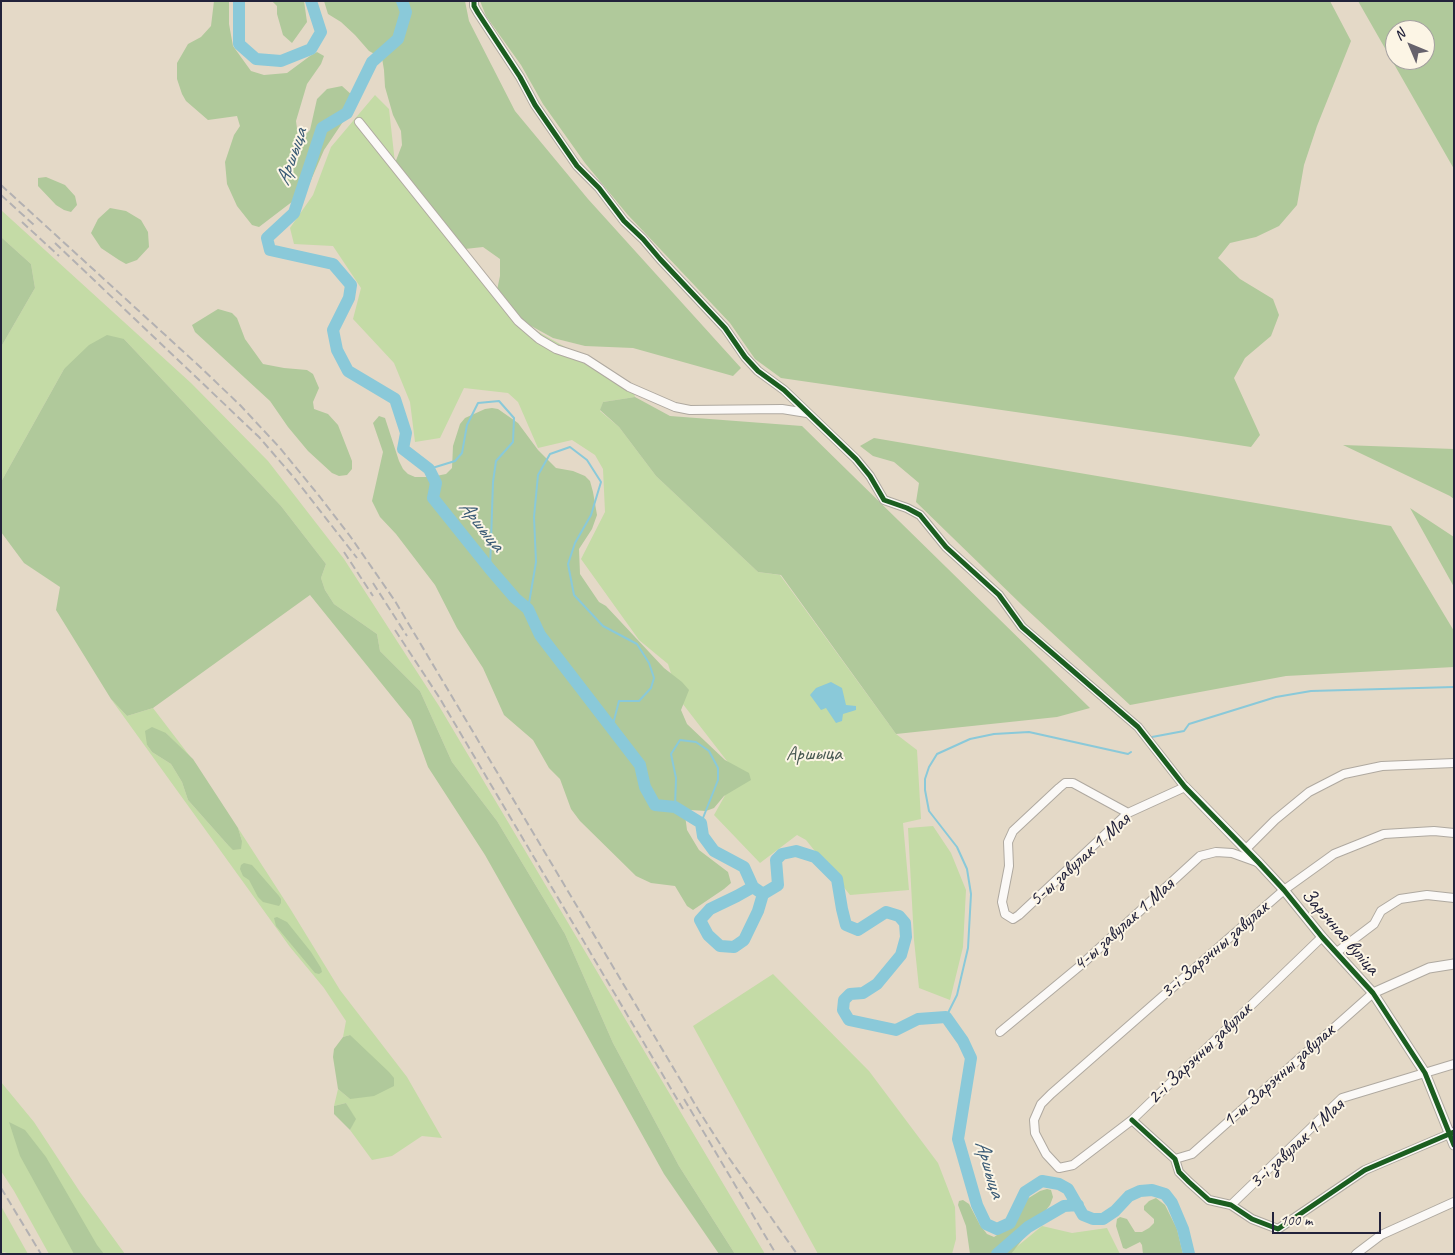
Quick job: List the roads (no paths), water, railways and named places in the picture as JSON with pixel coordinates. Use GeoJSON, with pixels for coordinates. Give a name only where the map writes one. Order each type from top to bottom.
{"type":"FeatureCollection","features":[{"type":"Feature","properties":{"kind":"street"},"geometry":{"type":"LineString","coordinates":[[474,1],[478,13],[520,77],[535,105],[577,166],[599,188],[624,221],[725,328],[758,372],[784,390],[856,459],[870,476],[884,500],[907,508],[920,516],[946,547],[999,596],[1022,627],[1138,727],[1185,787]]}},
{"type":"Feature","properties":{"kind":"street"},"geometry":{"type":"LineString","coordinates":[[358,122],[518,321],[539,339],[556,349],[586,359],[629,388],[674,407],[690,410],[782,409],[808,413]]}},
{"type":"Feature","properties":{"kind":"street"},"geometry":{"type":"LineString","coordinates":[[1246,849],[1275,820],[1309,792],[1344,774],[1382,766],[1454,763]]}},
{"type":"Feature","properties":{"kind":"street","name":"5-ы завулак 1 Мая"},"geometry":{"type":"LineString","coordinates":[[1128,813],[1073,783],[1065,783],[1013,831],[1008,842],[1009,866],[1002,902],[1006,914],[1013,918],[1019,915],[1128,813],[1185,787]]}},
{"type":"Feature","properties":{"kind":"street","name":"Зарэчная вуліца"},"geometry":{"type":"LineString","coordinates":[[1185,787],[1284,890],[1322,937],[1373,993],[1425,1073],[1452,1133],[1454,1145]]}},
{"type":"Feature","properties":{"kind":"street","name":"3-і Зарэчны завулак"},"geometry":{"type":"LineString","coordinates":[[1073,1165],[1059,1168],[1046,1154],[1035,1133],[1034,1120],[1041,1104],[1284,890],[1334,854],[1384,834],[1434,831],[1454,833]]}},
{"type":"Feature","properties":{"kind":"street","name":"4-ы завулак 1 Мая"},"geometry":{"type":"LineString","coordinates":[[1000,1032],[1081,965],[1200,856],[1216,852],[1232,853],[1259,863]]}},
{"type":"Feature","properties":{"kind":"street"},"geometry":{"type":"LineString","coordinates":[[1337,952],[1374,924],[1380,910],[1400,899],[1427,895],[1454,898]]}},
{"type":"Feature","properties":{"kind":"street","name":"2-і Зарэчны завулак"},"geometry":{"type":"LineString","coordinates":[[1073,1165],[1132,1120],[1322,937]]}},
{"type":"Feature","properties":{"kind":"street","name":"1-ы Зарэчны завулак"},"geometry":{"type":"LineString","coordinates":[[1175,1159],[1192,1154],[1373,993],[1429,968],[1454,964]]}},
{"type":"Feature","properties":{"kind":"street","name":"3-і завулак 1 Мая"},"geometry":{"type":"LineString","coordinates":[[1231,1205],[1342,1098],[1454,1064]]}},
{"type":"Feature","properties":{"kind":"street"},"geometry":{"type":"LineString","coordinates":[[1132,1120],[1175,1159],[1179,1172],[1209,1200],[1231,1205],[1252,1219],[1278,1229],[1365,1170],[1452,1133]]}},
{"type":"Feature","properties":{"kind":"street"},"geometry":{"type":"LineString","coordinates":[[1356,1254],[1380,1235],[1454,1202]]}},
{"type":"Feature","properties":{"kind":"water"},"geometry":{"type":"Polygon","coordinates":[[[831,682],[842,688],[846,705],[856,706],[856,710],[843,714],[842,721],[836,723],[826,708],[821,710],[810,695],[816,688],[831,682]]]}},
{"type":"Feature","properties":{"kind":"waterway","name":"Аршыца"},"geometry":{"type":"LineString","coordinates":[[239,1],[239,44],[256,59],[281,61],[311,49],[321,32],[311,1]]}},
{"type":"Feature","properties":{"kind":"waterway","name":"Аршыца"},"geometry":{"type":"LineString","coordinates":[[402,1],[406,12],[398,39],[372,62],[347,113],[322,128],[294,213],[267,238],[270,250],[333,264],[351,285],[349,298],[333,330],[337,350],[348,371],[395,399],[406,433],[403,449],[429,469],[436,483],[433,498],[490,569],[515,598],[528,609],[540,635],[640,765],[645,787],[655,805],[675,807],[701,823],[703,836],[714,851],[744,867],[753,887],[763,894],[778,885],[776,860],[782,854],[796,851],[815,857],[837,879],[846,925],[858,930],[886,912],[899,916],[905,923],[906,937],[901,955],[877,984],[863,993],[850,994],[844,1000],[843,1010],[849,1020],[896,1030],[918,1019],[946,1017],[963,1041],[971,1058],[958,1139],[977,1205],[986,1224],[997,1229],[1010,1223],[1025,1192],[1042,1181],[1059,1184],[1068,1189],[1083,1215],[1093,1219],[1103,1219],[1115,1211],[1129,1196],[1140,1191],[1152,1190],[1165,1194],[1172,1203],[1183,1229],[1189,1254]]}},
{"type":"Feature","properties":{"kind":"waterway"},"geometry":{"type":"LineString","coordinates":[[429,469],[455,461],[462,453],[467,425],[478,403],[499,401],[514,418],[513,442],[496,461],[493,482],[490,569]]}},
{"type":"Feature","properties":{"kind":"waterway"},"geometry":{"type":"LineString","coordinates":[[528,609],[536,562],[534,517],[538,475],[550,454],[570,447],[587,460],[601,482],[591,515],[575,543],[568,564],[574,595],[603,626],[637,644],[649,663],[654,678],[651,688],[639,701],[619,701],[612,728]]}},
{"type":"Feature","properties":{"kind":"waterway"},"geometry":{"type":"LineString","coordinates":[[1152,737],[1184,731],[1189,724],[1276,697],[1311,691],[1454,687]]}},
{"type":"Feature","properties":{"kind":"waterway"},"geometry":{"type":"LineString","coordinates":[[946,1017],[957,995],[968,948],[971,894],[967,869],[957,847],[929,811],[925,779],[929,767],[937,754],[970,739],[994,734],[1029,732],[1128,754],[1131,752]]}},
{"type":"Feature","properties":{"kind":"waterway"},"geometry":{"type":"LineString","coordinates":[[675,807],[676,778],[671,754],[680,740],[696,742],[709,751],[718,768],[718,780],[701,823]]}},
{"type":"Feature","properties":{"kind":"waterway"},"geometry":{"type":"LineString","coordinates":[[753,887],[710,909],[700,920],[708,935],[720,946],[734,947],[744,940],[758,911],[763,894]]}},
{"type":"Feature","properties":{"kind":"waterway"},"geometry":{"type":"LineString","coordinates":[[997,1254],[1028,1227],[1064,1206],[1078,1205]]}},
{"type":"Feature","properties":{"kind":"railway"},"geometry":{"type":"LineString","coordinates":[[1,185],[240,405],[280,448],[350,536],[395,601],[699,1111],[729,1158],[797,1254]]}},
{"type":"Feature","properties":{"kind":"railway"},"geometry":{"type":"LineString","coordinates":[[1,195],[34,225]]}},
{"type":"Feature","properties":{"kind":"railway"},"geometry":{"type":"LineString","coordinates":[[22,222],[59,256]]}},
{"type":"Feature","properties":{"kind":"railway"},"geometry":{"type":"LineString","coordinates":[[55,243],[259,437],[296,480],[357,558]]}},
{"type":"Feature","properties":{"kind":"railway"},"geometry":{"type":"LineString","coordinates":[[344,552],[373,596]]}},
{"type":"Feature","properties":{"kind":"railway"},"geometry":{"type":"LineString","coordinates":[[373,583],[407,636]]}},
{"type":"Feature","properties":{"kind":"railway"},"geometry":{"type":"LineString","coordinates":[[395,630],[439,697],[683,1109]]}},
{"type":"Feature","properties":{"kind":"railway"},"geometry":{"type":"LineString","coordinates":[[684,1099],[776,1254]]}},
{"type":"Feature","properties":{"kind":"railway"},"geometry":{"type":"LineString","coordinates":[[1,1188],[41,1254]]}}]}
